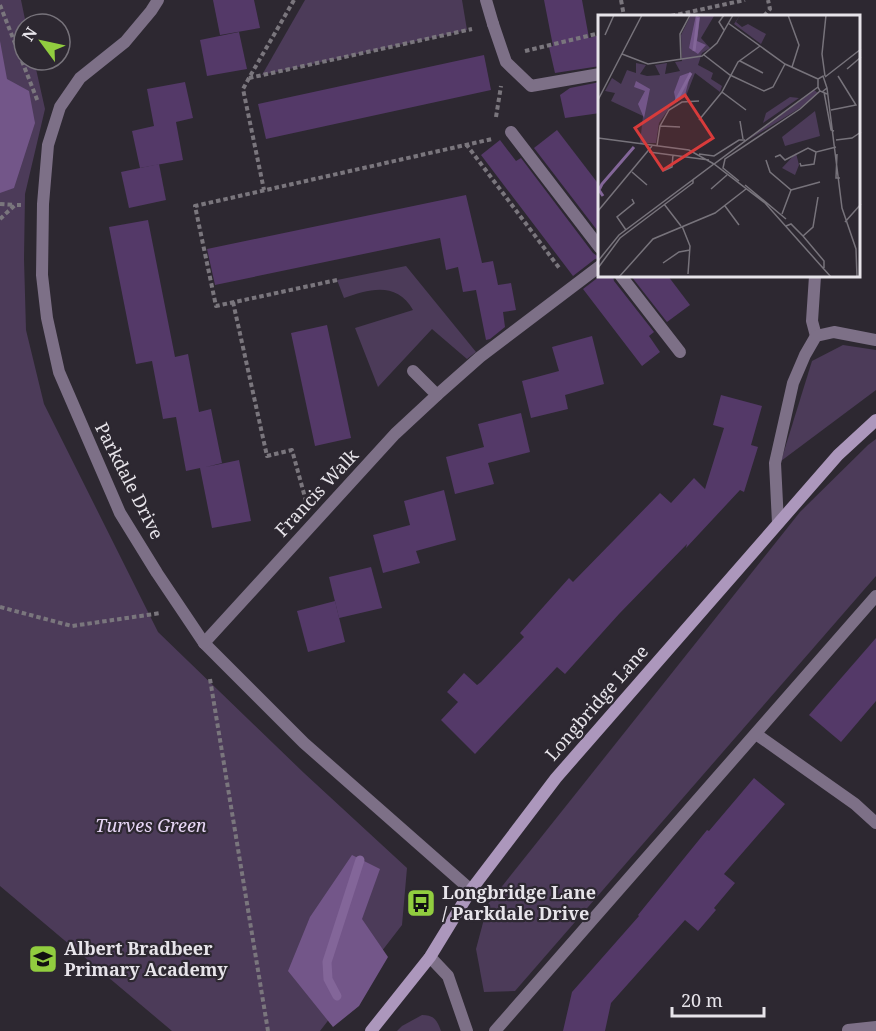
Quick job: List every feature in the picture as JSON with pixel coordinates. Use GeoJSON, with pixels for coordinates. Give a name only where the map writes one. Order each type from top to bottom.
{"type":"FeatureCollection","features":[{"type":"Feature","properties":{"kind":"street","name":"Parkdale Drive"},"geometry":{"type":"LineString","coordinates":[[158,0],[125,42],[80,78],[60,107],[48,145],[43,204],[42,275],[47,318],[59,372],[120,513],[204,643],[304,743],[471,890]]}},
{"type":"Feature","properties":{"kind":"street"},"geometry":{"type":"LineString","coordinates":[[486,0],[505,59],[531,86],[598,74]]}},
{"type":"Feature","properties":{"kind":"street"},"geometry":{"type":"LineString","coordinates":[[511,132],[598,245]]}},
{"type":"Feature","properties":{"kind":"street","name":"Francis Walk"},"geometry":{"type":"LineString","coordinates":[[204,643],[395,435],[437,395],[480,357],[598,268]]}},
{"type":"Feature","properties":{"kind":"street"},"geometry":{"type":"LineString","coordinates":[[623,278],[680,352]]}},
{"type":"Feature","properties":{"kind":"street"},"geometry":{"type":"LineString","coordinates":[[778,523],[775,463],[793,383],[816,336],[812,321],[815,278]]}},
{"type":"Feature","properties":{"kind":"street"},"geometry":{"type":"LineString","coordinates":[[816,336],[834,332],[876,340]]}},
{"type":"Feature","properties":{"kind":"street"},"geometry":{"type":"LineString","coordinates":[[413,371],[437,395]]}},
{"type":"Feature","properties":{"kind":"street","name":"Longbridge Lane"},"geometry":{"type":"LineString","coordinates":[[371,1031],[430,957],[471,890],[556,778],[838,455],[876,420]]}},
{"type":"Feature","properties":{"kind":"street"},"geometry":{"type":"LineString","coordinates":[[495,1031],[876,596]]}},
{"type":"Feature","properties":{"kind":"street"},"geometry":{"type":"LineString","coordinates":[[756,734],[855,804],[876,823]]}},
{"type":"Feature","properties":{"kind":"street"},"geometry":{"type":"LineString","coordinates":[[430,957],[448,976],[467,1031]]}},
{"type":"Feature","properties":{"kind":"street"},"geometry":{"type":"LineString","coordinates":[[848,1030],[876,1027]]}},
{"type":"Feature","properties":{"kind":"path"},"geometry":{"type":"LineString","coordinates":[[265,190],[243,89],[294,0]]}},
{"type":"Feature","properties":{"kind":"path"},"geometry":{"type":"LineString","coordinates":[[621,0],[624,15]]}},
{"type":"Feature","properties":{"kind":"path"},"geometry":{"type":"LineString","coordinates":[[676,15],[745,0]]}},
{"type":"Feature","properties":{"kind":"path"},"geometry":{"type":"LineString","coordinates":[[765,15],[770,9],[768,0]]}},
{"type":"Feature","properties":{"kind":"path"},"geometry":{"type":"LineString","coordinates":[[0,5],[37,101],[48,145]]}},
{"type":"Feature","properties":{"kind":"path"},"geometry":{"type":"LineString","coordinates":[[249,78],[493,24]]}},
{"type":"Feature","properties":{"kind":"path"},"geometry":{"type":"LineString","coordinates":[[494,128],[505,59],[598,34]]}},
{"type":"Feature","properties":{"kind":"path"},"geometry":{"type":"LineString","coordinates":[[337,280],[216,306],[195,206],[492,139]]}},
{"type":"Feature","properties":{"kind":"path"},"geometry":{"type":"LineString","coordinates":[[466,144],[574,286]]}},
{"type":"Feature","properties":{"kind":"path"},"geometry":{"type":"LineString","coordinates":[[0,204],[15,205]]}},
{"type":"Feature","properties":{"kind":"path"},"geometry":{"type":"LineString","coordinates":[[233,302],[267,456],[292,450],[313,525]]}},
{"type":"Feature","properties":{"kind":"path"},"geometry":{"type":"LineString","coordinates":[[0,607],[72,626],[182,610]]}},
{"type":"Feature","properties":{"kind":"path"},"geometry":{"type":"LineString","coordinates":[[204,643],[268,1031]]}},
{"type":"Feature","properties":{"kind":"green space","name":"Turves Green"},"geometry":{"type":"Polygon","coordinates":[[[0,0],[21,0],[24,12],[12,12],[12,72],[37,72],[45,109],[25,194],[24,259],[26,330],[44,404],[158,632],[304,773],[407,868],[402,925],[320,1031],[172,1031],[0,886],[0,0]]]}},
{"type":"Feature","properties":{"kind":"green space"},"geometry":{"type":"Polygon","coordinates":[[[305,0],[462,0],[467,30],[262,75],[305,0]]]}},
{"type":"Feature","properties":{"kind":"green space"},"geometry":{"type":"Polygon","coordinates":[[[406,266],[476,352],[467,359],[432,329],[378,387],[355,328],[413,310],[406,301],[391,291],[373,290],[344,298],[337,280],[406,266]]]}},
{"type":"Feature","properties":{"kind":"green space"},"geometry":{"type":"Polygon","coordinates":[[[843,345],[876,350],[876,390],[781,461],[812,361],[843,345]]]}},
{"type":"Feature","properties":{"kind":"green space"},"geometry":{"type":"Polygon","coordinates":[[[876,439],[876,576],[515,991],[484,992],[476,949],[488,904],[800,512],[876,439]]]}},
{"type":"Feature","properties":{"kind":"green space"},"geometry":{"type":"Polygon","coordinates":[[[422,1015],[434,1019],[441,1031],[397,1031],[402,1026],[422,1015]]]}},
{"type":"Feature","properties":{"kind":"shaded area"},"geometry":{"type":"Polygon","coordinates":[[[0,41],[7,79],[29,91],[35,123],[14,188],[0,193],[0,41]]]}},
{"type":"Feature","properties":{"kind":"shaded area"},"geometry":{"type":"Polygon","coordinates":[[[352,855],[380,869],[362,919],[388,957],[359,1006],[333,1027],[288,971],[310,917],[352,855]]]}},
{"type":"Feature","properties":{"kind":"building"},"geometry":{"type":"Polygon","coordinates":[[[213,0],[254,0],[260,28],[220,35],[213,0]]]}},
{"type":"Feature","properties":{"kind":"building"},"geometry":{"type":"Polygon","coordinates":[[[544,0],[582,0],[589,38],[598,36],[598,66],[555,73],[549,47],[553,46],[544,0]]]}},
{"type":"Feature","properties":{"kind":"building"},"geometry":{"type":"Polygon","coordinates":[[[239,32],[247,69],[207,76],[200,40],[239,32]]]}},
{"type":"Feature","properties":{"kind":"building"},"geometry":{"type":"Polygon","coordinates":[[[484,55],[491,90],[266,139],[258,104],[484,55]]]}},
{"type":"Feature","properties":{"kind":"building"},"geometry":{"type":"Polygon","coordinates":[[[185,82],[193,118],[176,122],[183,160],[140,168],[132,131],[154,126],[147,89],[185,82]]]}},
{"type":"Feature","properties":{"kind":"building"},"geometry":{"type":"Polygon","coordinates":[[[598,82],[598,113],[565,118],[560,95],[570,88],[598,82]]]}},
{"type":"Feature","properties":{"kind":"building"},"geometry":{"type":"Polygon","coordinates":[[[557,130],[598,183],[598,231],[534,148],[557,130]]]}},
{"type":"Feature","properties":{"kind":"building"},"geometry":{"type":"Polygon","coordinates":[[[500,140],[516,161],[521,158],[598,258],[573,276],[481,155],[500,140]]]}},
{"type":"Feature","properties":{"kind":"building"},"geometry":{"type":"Polygon","coordinates":[[[159,164],[166,200],[129,208],[121,172],[159,164]]]}},
{"type":"Feature","properties":{"kind":"building"},"geometry":{"type":"Polygon","coordinates":[[[466,195],[482,263],[493,261],[498,285],[511,283],[516,310],[503,312],[505,327],[490,339],[486,340],[476,290],[463,292],[458,267],[446,270],[440,238],[215,285],[207,249],[466,195]]]}},
{"type":"Feature","properties":{"kind":"building"},"geometry":{"type":"Polygon","coordinates":[[[148,220],[175,357],[188,354],[199,412],[211,409],[222,463],[206,467],[239,460],[251,521],[212,528],[200,468],[186,471],[176,417],[163,419],[152,361],[136,364],[109,227],[148,220]]]}},
{"type":"Feature","properties":{"kind":"building"},"geometry":{"type":"Polygon","coordinates":[[[598,278],[613,278],[654,332],[649,336],[660,352],[642,366],[583,289],[598,278]]]}},
{"type":"Feature","properties":{"kind":"building"},"geometry":{"type":"Polygon","coordinates":[[[633,278],[670,278],[690,305],[667,322],[633,278]]]}},
{"type":"Feature","properties":{"kind":"building"},"geometry":{"type":"Polygon","coordinates":[[[327,325],[351,438],[315,446],[291,333],[327,325]]]}},
{"type":"Feature","properties":{"kind":"building"},"geometry":{"type":"Polygon","coordinates":[[[592,336],[604,384],[565,395],[568,409],[531,418],[522,381],[559,371],[552,347],[592,336]]]}},
{"type":"Feature","properties":{"kind":"building"},"geometry":{"type":"Polygon","coordinates":[[[721,395],[762,406],[751,445],[758,447],[744,492],[740,490],[686,548],[687,544],[619,614],[565,674],[557,667],[475,754],[441,720],[458,702],[447,692],[464,673],[477,685],[481,682],[524,637],[520,633],[569,578],[573,582],[660,493],[671,503],[694,478],[705,489],[724,428],[713,425],[721,395]]]}},
{"type":"Feature","properties":{"kind":"building"},"geometry":{"type":"Polygon","coordinates":[[[521,413],[530,452],[488,463],[494,484],[455,494],[446,457],[484,447],[478,424],[521,413]]]}},
{"type":"Feature","properties":{"kind":"building"},"geometry":{"type":"Polygon","coordinates":[[[444,490],[456,540],[416,551],[420,563],[383,573],[373,535],[410,525],[404,501],[444,490]]]}},
{"type":"Feature","properties":{"kind":"building"},"geometry":{"type":"Polygon","coordinates":[[[371,567],[382,608],[339,618],[329,577],[371,567]]]}},
{"type":"Feature","properties":{"kind":"building"},"geometry":{"type":"Polygon","coordinates":[[[335,601],[345,642],[308,652],[297,611],[335,601]]]}},
{"type":"Feature","properties":{"kind":"building"},"geometry":{"type":"Polygon","coordinates":[[[876,638],[876,701],[841,742],[809,715],[876,638]]]}},
{"type":"Feature","properties":{"kind":"building"},"geometry":{"type":"Polygon","coordinates":[[[754,778],[785,804],[724,874],[735,883],[714,908],[716,910],[698,931],[685,920],[611,1003],[605,1031],[563,1031],[572,992],[639,916],[707,830],[709,831],[754,778]]]}},
{"type":"Feature","properties":{"kind":"waterway"},"geometry":{"type":"LineString","coordinates":[[337,996],[328,979],[327,962],[360,860]]}},
{"type":"Feature","properties":{"kind":"place","name":"Longbridge Lane / Parkdale Drive"},"geometry":{"type":"Point","coordinates":[421,903]}},
{"type":"Feature","properties":{"kind":"place","name":"Albert Bradbeer Primary Academy"},"geometry":{"type":"Point","coordinates":[43,959]}}]}
